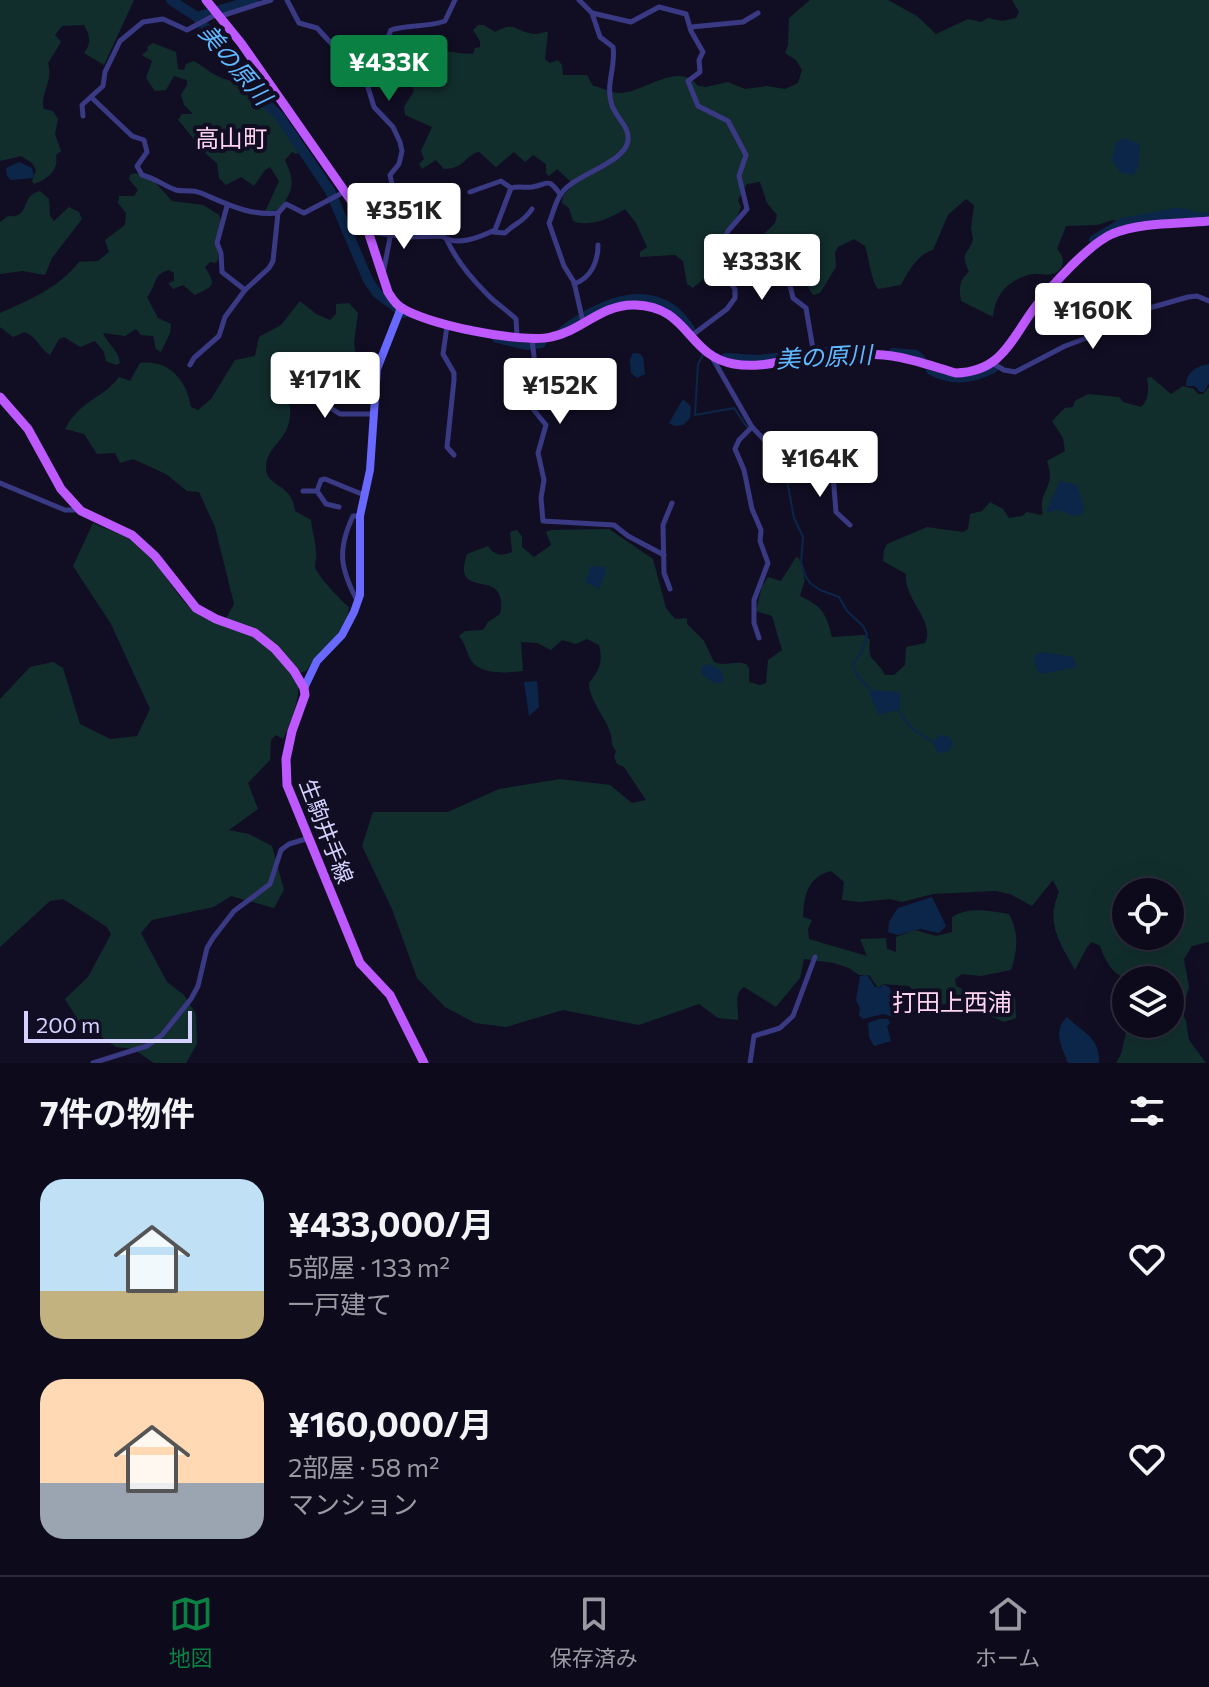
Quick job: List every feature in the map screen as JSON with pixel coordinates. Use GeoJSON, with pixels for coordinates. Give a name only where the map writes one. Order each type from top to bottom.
{"type":"FeatureCollection","features":[{"type":"Feature","properties":{"kind":"main road"},"geometry":{"type":"LineString","coordinates":[[206,0],[220,15],[340,194],[370,232],[391,297],[399,311],[447,325],[532,340],[567,333],[600,311],[636,305],[666,311],[713,358],[748,366],[814,356],[890,356],[956,373],[979,369],[1010,346],[1037,304],[1098,242],[1128,229],[1209,221]]}},
{"type":"Feature","properties":{"kind":"main road"},"geometry":{"type":"LineString","coordinates":[[0,397],[28,429],[61,489],[81,511],[132,535],[155,556],[196,608],[216,619],[244,627],[265,640],[294,671],[304,688]]}},
{"type":"Feature","properties":{"kind":"main road","name":"生駒井手線"},"geometry":{"type":"LineString","coordinates":[[304,688],[305,695],[286,759],[287,785],[360,963],[390,995],[424,1063]]}},
{"type":"Feature","properties":{"kind":"street"},"geometry":{"type":"LineString","coordinates":[[83,116],[82,105],[103,86],[105,72],[120,41],[143,22],[163,19],[187,30],[220,15],[271,0]]}},
{"type":"Feature","properties":{"kind":"street"},"geometry":{"type":"LineString","coordinates":[[287,0],[299,23],[317,28],[362,75],[376,111],[397,134],[402,151],[399,164],[390,175],[395,206],[383,275]]}},
{"type":"Feature","properties":{"kind":"street"},"geometry":{"type":"LineString","coordinates":[[391,48],[388,37],[391,30],[407,26],[420,28],[445,21],[455,0]]}},
{"type":"Feature","properties":{"kind":"street"},"geometry":{"type":"LineString","coordinates":[[579,0],[592,13],[600,37],[613,47],[610,101],[626,126],[628,142],[617,156],[560,194],[549,226],[574,284],[583,322]]}},
{"type":"Feature","properties":{"kind":"street"},"geometry":{"type":"LineString","coordinates":[[592,13],[631,22],[659,7],[686,14],[703,52],[699,60],[700,72],[688,79],[690,90],[700,108],[728,121],[746,155],[739,176],[747,209],[728,231],[715,263],[735,289],[735,298],[727,309],[691,336]]}},
{"type":"Feature","properties":{"kind":"street"},"geometry":{"type":"LineString","coordinates":[[691,27],[743,22],[758,13]]}},
{"type":"Feature","properties":{"kind":"street"},"geometry":{"type":"LineString","coordinates":[[91,97],[132,136],[144,140],[147,152],[137,166],[142,175],[159,180],[173,189],[197,191],[227,206],[257,213],[278,213]]}},
{"type":"Feature","properties":{"kind":"street"},"geometry":{"type":"LineString","coordinates":[[470,192],[501,181],[511,188],[527,188],[546,182],[560,194]]}},
{"type":"Feature","properties":{"kind":"street"},"geometry":{"type":"LineString","coordinates":[[493,232],[511,188]]}},
{"type":"Feature","properties":{"kind":"street"},"geometry":{"type":"LineString","coordinates":[[190,365],[219,336],[225,317],[245,290],[269,268],[273,261],[278,213],[286,204],[304,213],[340,194]]}},
{"type":"Feature","properties":{"kind":"street"},"geometry":{"type":"LineString","coordinates":[[436,200],[436,219],[457,262],[485,293],[516,319],[517,338]]}},
{"type":"Feature","properties":{"kind":"street"},"geometry":{"type":"LineString","coordinates":[[227,206],[217,243],[222,272],[245,290]]}},
{"type":"Feature","properties":{"kind":"street"},"geometry":{"type":"LineString","coordinates":[[370,232],[463,241],[493,232],[505,233],[525,221],[532,209]]}},
{"type":"Feature","properties":{"kind":"street"},"geometry":{"type":"LineString","coordinates":[[574,284],[587,278],[598,259],[598,245]]}},
{"type":"Feature","properties":{"kind":"street"},"geometry":{"type":"LineString","coordinates":[[761,283],[764,288],[779,280],[790,285],[793,298],[806,308],[813,335],[814,356]]}},
{"type":"Feature","properties":{"kind":"street"},"geometry":{"type":"LineString","coordinates":[[991,363],[1015,372],[1065,346],[1127,323],[1146,309],[1188,297],[1197,296],[1209,301]]}},
{"type":"Feature","properties":{"kind":"street"},"geometry":{"type":"LineString","coordinates":[[304,688],[317,661],[342,635],[358,602],[361,585],[360,516],[370,470],[377,369],[399,311]]}},
{"type":"Feature","properties":{"kind":"street"},"geometry":{"type":"LineString","coordinates":[[447,325],[443,354],[454,373],[447,447],[454,455]]}},
{"type":"Feature","properties":{"kind":"street"},"geometry":{"type":"LineString","coordinates":[[532,340],[536,372],[528,403],[546,425],[538,453],[544,480],[541,498],[543,521],[614,525],[664,555]]}},
{"type":"Feature","properties":{"kind":"street"},"geometry":{"type":"LineString","coordinates":[[713,358],[752,427],[789,466],[824,464],[833,475],[836,512],[850,525]]}},
{"type":"Feature","properties":{"kind":"street"},"geometry":{"type":"LineString","coordinates":[[306,392],[308,400],[323,403],[340,414],[374,414]]}},
{"type":"Feature","properties":{"kind":"street"},"geometry":{"type":"LineString","coordinates":[[752,427],[735,449],[744,470],[768,563],[754,600],[754,623],[759,638]]}},
{"type":"Feature","properties":{"kind":"street"},"geometry":{"type":"LineString","coordinates":[[317,491],[321,480],[325,479],[364,495]]}},
{"type":"Feature","properties":{"kind":"street"},"geometry":{"type":"LineString","coordinates":[[0,483],[65,510],[81,511]]}},
{"type":"Feature","properties":{"kind":"street"},"geometry":{"type":"LineString","coordinates":[[303,491],[317,491]]}},
{"type":"Feature","properties":{"kind":"street"},"geometry":{"type":"LineString","coordinates":[[317,491],[326,504],[339,507]]}},
{"type":"Feature","properties":{"kind":"street"},"geometry":{"type":"LineString","coordinates":[[670,589],[664,573],[663,525],[672,503]]}},
{"type":"Feature","properties":{"kind":"street"},"geometry":{"type":"LineString","coordinates":[[358,602],[343,568],[342,544],[353,516],[360,516]]}},
{"type":"Feature","properties":{"kind":"street"},"geometry":{"type":"LineString","coordinates":[[93,1063],[147,1046],[162,1035],[191,999],[213,938],[234,911],[270,884],[281,850],[309,838]]}},
{"type":"Feature","properties":{"kind":"street"},"geometry":{"type":"LineString","coordinates":[[750,1063],[754,1036],[780,1028],[793,1016],[815,957]]}},
{"type":"Feature","properties":{"kind":"green space"},"geometry":{"type":"Polygon","coordinates":[[[0,0],[134,0],[104,65],[84,53],[89,39],[84,25],[62,26],[55,35],[61,42],[48,63],[49,76],[43,104],[44,109],[53,111],[58,119],[55,134],[61,151],[56,155],[56,165],[51,173],[34,184],[32,181],[36,170],[32,163],[21,156],[0,161],[0,0]]]}},
{"type":"Feature","properties":{"kind":"green space"},"geometry":{"type":"Polygon","coordinates":[[[810,0],[888,0],[917,16],[936,34],[968,19],[981,22],[988,18],[1002,21],[1016,18],[1019,12],[1012,0],[1209,0],[1209,219],[1135,223],[1113,220],[1097,225],[1066,226],[1057,249],[1063,259],[1060,270],[1050,275],[1024,276],[1010,283],[1000,294],[993,317],[961,301],[960,285],[969,272],[965,256],[973,239],[974,205],[966,199],[948,215],[933,250],[918,259],[901,285],[878,289],[865,246],[854,239],[838,247],[835,252],[836,267],[820,293],[813,295],[783,245],[775,239],[765,243],[761,237],[775,223],[777,215],[767,203],[760,182],[747,184],[738,200],[741,207],[738,215],[719,244],[714,270],[693,288],[687,284],[683,261],[675,255],[640,257],[640,252],[647,247],[636,223],[625,209],[593,223],[573,221],[569,208],[562,203],[563,196],[571,187],[570,181],[557,169],[549,176],[546,164],[533,155],[525,162],[514,152],[496,167],[479,152],[451,168],[444,169],[436,160],[422,169],[419,164],[424,159],[421,151],[432,127],[405,115],[404,107],[414,91],[411,83],[421,77],[425,66],[416,53],[422,43],[430,51],[473,54],[475,48],[480,47],[473,30],[478,25],[495,32],[512,27],[534,34],[548,32],[545,59],[550,63],[558,60],[563,75],[587,75],[593,86],[612,92],[629,92],[681,76],[706,87],[728,82],[745,89],[767,86],[785,89],[798,83],[802,70],[796,60],[785,53],[789,18],[810,0]]]}},
{"type":"Feature","properties":{"kind":"green space"},"geometry":{"type":"Polygon","coordinates":[[[153,43],[176,52],[178,69],[184,70],[186,64],[194,61],[223,78],[242,80],[283,122],[301,151],[296,154],[292,152],[285,160],[292,185],[280,209],[265,212],[279,181],[270,167],[254,186],[241,177],[226,185],[219,178],[217,163],[201,149],[178,120],[182,114],[193,114],[184,105],[181,95],[187,80],[174,76],[166,90],[155,91],[146,78],[152,61],[142,55],[153,43]]]}},
{"type":"Feature","properties":{"kind":"green space"},"geometry":{"type":"Polygon","coordinates":[[[135,173],[153,180],[172,201],[203,205],[219,215],[221,222],[218,259],[205,267],[212,282],[210,287],[195,295],[183,285],[173,289],[168,283],[174,281],[174,273],[169,270],[157,277],[147,297],[158,318],[171,324],[161,352],[156,349],[153,336],[141,335],[136,329],[125,336],[103,333],[119,358],[120,363],[116,365],[106,361],[104,352],[95,341],[80,347],[64,337],[59,339],[50,355],[29,334],[25,332],[13,337],[0,327],[0,313],[53,286],[79,262],[98,261],[109,252],[105,240],[125,225],[126,213],[118,203],[119,196],[134,196],[138,190],[129,179],[135,173]]]}},
{"type":"Feature","properties":{"kind":"green space"},"geometry":{"type":"Polygon","coordinates":[[[40,191],[49,199],[50,216],[54,221],[69,207],[79,212],[82,219],[52,258],[45,275],[23,271],[0,274],[0,222],[8,216],[20,214],[30,197],[40,191]]]}},
{"type":"Feature","properties":{"kind":"green space"},"geometry":{"type":"Polygon","coordinates":[[[300,301],[316,314],[330,320],[336,314],[336,304],[349,303],[358,313],[354,343],[356,357],[349,354],[335,373],[314,369],[307,372],[298,356],[291,359],[293,371],[274,388],[279,398],[290,405],[288,427],[267,459],[267,474],[289,495],[295,511],[311,520],[316,571],[349,607],[344,624],[332,641],[306,671],[300,673],[295,707],[287,731],[283,739],[276,735],[271,740],[270,760],[248,783],[258,809],[229,830],[249,834],[272,846],[284,890],[274,908],[231,896],[214,907],[152,920],[141,933],[167,982],[184,995],[196,1014],[197,1044],[186,1063],[154,1063],[133,1049],[116,1047],[78,1020],[65,999],[88,977],[111,934],[107,927],[63,899],[50,901],[0,947],[0,699],[30,667],[53,662],[63,668],[80,724],[110,739],[137,736],[150,709],[111,624],[73,566],[93,523],[134,542],[146,552],[196,613],[209,620],[224,622],[234,604],[215,527],[199,492],[187,491],[166,474],[133,459],[120,463],[115,453],[97,454],[84,434],[65,429],[78,411],[119,377],[130,381],[140,363],[159,364],[174,373],[185,388],[191,407],[198,410],[211,399],[235,360],[255,356],[259,337],[281,325],[300,301]]]}},
{"type":"Feature","properties":{"kind":"green space"},"geometry":{"type":"Polygon","coordinates":[[[1151,377],[1171,394],[1183,386],[1203,394],[1209,387],[1209,942],[1192,946],[1184,959],[1189,987],[1184,1004],[1184,966],[1112,966],[1112,969],[1100,946],[1092,942],[1075,970],[1056,932],[1053,913],[1059,892],[1053,880],[1032,906],[1010,894],[995,891],[933,894],[902,902],[890,899],[860,902],[842,900],[844,882],[831,871],[817,877],[806,894],[803,917],[812,920],[808,929],[809,939],[867,956],[860,939],[886,938],[887,949],[896,952],[896,937],[915,930],[936,936],[952,932],[952,917],[965,911],[1009,914],[1016,941],[1011,970],[981,976],[962,974],[955,979],[956,986],[970,992],[1015,997],[1016,1018],[1004,1022],[958,1001],[914,1011],[917,995],[909,986],[883,984],[878,988],[869,975],[859,975],[834,963],[804,959],[800,978],[776,1007],[744,987],[738,997],[738,1020],[718,1018],[699,1004],[639,1025],[563,1010],[506,1027],[475,1023],[445,1007],[417,978],[392,909],[362,846],[373,812],[448,812],[499,789],[560,779],[610,785],[632,803],[646,800],[624,767],[617,764],[608,726],[592,696],[589,683],[600,665],[599,645],[587,639],[576,644],[562,640],[551,650],[537,643],[521,642],[523,671],[491,672],[472,661],[459,636],[465,631],[483,630],[500,614],[501,599],[497,590],[466,577],[467,554],[488,546],[498,554],[512,552],[510,532],[517,530],[522,537],[522,547],[534,557],[551,545],[546,532],[551,530],[609,529],[653,559],[666,608],[675,619],[687,618],[687,624],[704,641],[714,662],[746,664],[749,682],[760,685],[766,683],[768,660],[782,650],[772,616],[756,611],[762,586],[768,577],[781,581],[796,557],[799,558],[805,580],[800,596],[822,612],[832,637],[865,635],[870,640],[873,660],[885,675],[894,675],[905,665],[906,647],[925,643],[927,635],[923,618],[909,592],[906,574],[883,561],[887,544],[927,527],[963,532],[968,529],[970,514],[982,511],[990,502],[1003,509],[1009,518],[1027,512],[1041,515],[1042,499],[1050,477],[1047,461],[1065,451],[1063,438],[1052,421],[1065,408],[1073,407],[1075,401],[1088,394],[1119,397],[1123,402],[1141,407],[1146,401],[1147,378],[1151,377]]]}},
{"type":"Feature","properties":{"kind":"green space"},"geometry":{"type":"Polygon","coordinates":[[[1184,1016],[1189,1040],[1206,1063],[1116,1063],[1125,1038],[1184,1038],[1184,1016]]]}},
{"type":"Feature","properties":{"kind":"water"},"geometry":{"type":"Polygon","coordinates":[[[1123,138],[1140,144],[1138,168],[1133,175],[1120,172],[1112,160],[1116,143],[1123,138]]]}},
{"type":"Feature","properties":{"kind":"water"},"geometry":{"type":"Polygon","coordinates":[[[19,162],[32,168],[34,178],[11,180],[7,176],[6,168],[19,162]]]}},
{"type":"Feature","properties":{"kind":"water"},"geometry":{"type":"Polygon","coordinates":[[[633,353],[643,357],[645,374],[637,378],[631,373],[633,353]]]}},
{"type":"Feature","properties":{"kind":"water"},"geometry":{"type":"Polygon","coordinates":[[[1209,364],[1209,383],[1204,392],[1195,386],[1186,386],[1193,370],[1209,364]]]}},
{"type":"Feature","properties":{"kind":"water"},"geometry":{"type":"Polygon","coordinates":[[[683,399],[691,407],[690,418],[683,425],[675,426],[669,423],[683,399]]]}},
{"type":"Feature","properties":{"kind":"water"},"geometry":{"type":"Polygon","coordinates":[[[1060,481],[1077,485],[1084,507],[1082,514],[1073,516],[1059,510],[1046,512],[1060,481]]]}},
{"type":"Feature","properties":{"kind":"water"},"geometry":{"type":"Polygon","coordinates":[[[591,566],[605,567],[599,589],[585,582],[591,566]]]}},
{"type":"Feature","properties":{"kind":"water"},"geometry":{"type":"Polygon","coordinates":[[[1042,652],[1073,657],[1077,667],[1041,674],[1036,668],[1034,656],[1042,652]]]}},
{"type":"Feature","properties":{"kind":"water"},"geometry":{"type":"Polygon","coordinates":[[[707,664],[721,670],[724,679],[721,683],[714,683],[702,674],[701,668],[707,664]]]}},
{"type":"Feature","properties":{"kind":"water"},"geometry":{"type":"Polygon","coordinates":[[[537,681],[539,707],[529,716],[524,682],[537,681]]]}},
{"type":"Feature","properties":{"kind":"water"},"geometry":{"type":"Polygon","coordinates":[[[872,690],[900,692],[900,709],[879,715],[869,693],[872,690]]]}},
{"type":"Feature","properties":{"kind":"water"},"geometry":{"type":"Polygon","coordinates":[[[943,735],[952,744],[943,753],[934,744],[943,735]]]}},
{"type":"Feature","properties":{"kind":"water"},"geometry":{"type":"Polygon","coordinates":[[[932,897],[946,926],[939,933],[920,929],[898,935],[888,932],[889,922],[898,908],[932,897]]]}},
{"type":"Feature","properties":{"kind":"water"},"geometry":{"type":"Polygon","coordinates":[[[867,975],[875,987],[880,988],[883,984],[889,987],[897,1005],[894,1017],[883,1014],[863,1019],[859,1015],[856,1000],[860,976],[867,975]]]}},
{"type":"Feature","properties":{"kind":"water"},"geometry":{"type":"Polygon","coordinates":[[[1067,1017],[1094,1041],[1099,1063],[1068,1063],[1059,1034],[1067,1017]]]}},
{"type":"Feature","properties":{"kind":"water"},"geometry":{"type":"Polygon","coordinates":[[[888,1019],[891,1041],[874,1046],[869,1037],[868,1023],[888,1019]]]}},
{"type":"Feature","properties":{"kind":"waterway","name":"美の原川"},"geometry":{"type":"LineString","coordinates":[[171,0],[197,17],[253,90],[280,117],[330,191],[368,280],[377,293],[404,313]]}},
{"type":"Feature","properties":{"kind":"waterway"},"geometry":{"type":"LineString","coordinates":[[197,17],[254,0]]}},
{"type":"Feature","properties":{"kind":"waterway","name":"美の原川"},"geometry":{"type":"LineString","coordinates":[[1094,240],[1122,223],[1176,213],[1207,217]]}},
{"type":"Feature","properties":{"kind":"waterway","name":"美の原川"},"geometry":{"type":"LineString","coordinates":[[563,331],[601,308],[630,299],[659,303],[675,312],[690,329]]}},
{"type":"Feature","properties":{"kind":"waterway","name":"美の原川"},"geometry":{"type":"LineString","coordinates":[[497,338],[527,345],[541,343]]}},
{"type":"Feature","properties":{"kind":"waterway","name":"美の原川"},"geometry":{"type":"LineString","coordinates":[[726,358],[758,360],[833,351]]}},
{"type":"Feature","properties":{"kind":"waterway"},"geometry":{"type":"LineString","coordinates":[[704,353],[698,364],[695,415],[734,408],[749,430]]}},
{"type":"Feature","properties":{"kind":"waterway","name":"美の原川"},"geometry":{"type":"LineString","coordinates":[[893,353],[916,355],[921,360]]}},
{"type":"Feature","properties":{"kind":"waterway","name":"美の原川"},"geometry":{"type":"LineString","coordinates":[[931,370],[962,378],[993,368]]}},
{"type":"Feature","properties":{"kind":"waterway"},"geometry":{"type":"LineString","coordinates":[[784,464],[794,518],[803,537],[801,563],[805,575],[820,590],[839,597],[847,611],[863,626],[867,634],[863,649],[853,664],[856,674],[872,692]]}},
{"type":"Feature","properties":{"kind":"waterway"},"geometry":{"type":"LineString","coordinates":[[897,708],[911,728],[936,744]]}},
{"type":"Feature","properties":{"kind":"district","name":"高山町"},"geometry":{"type":"Point","coordinates":[231,137]}},
{"type":"Feature","properties":{"kind":"district","name":"打田上西浦"},"geometry":{"type":"Point","coordinates":[952,1001]}}]}
